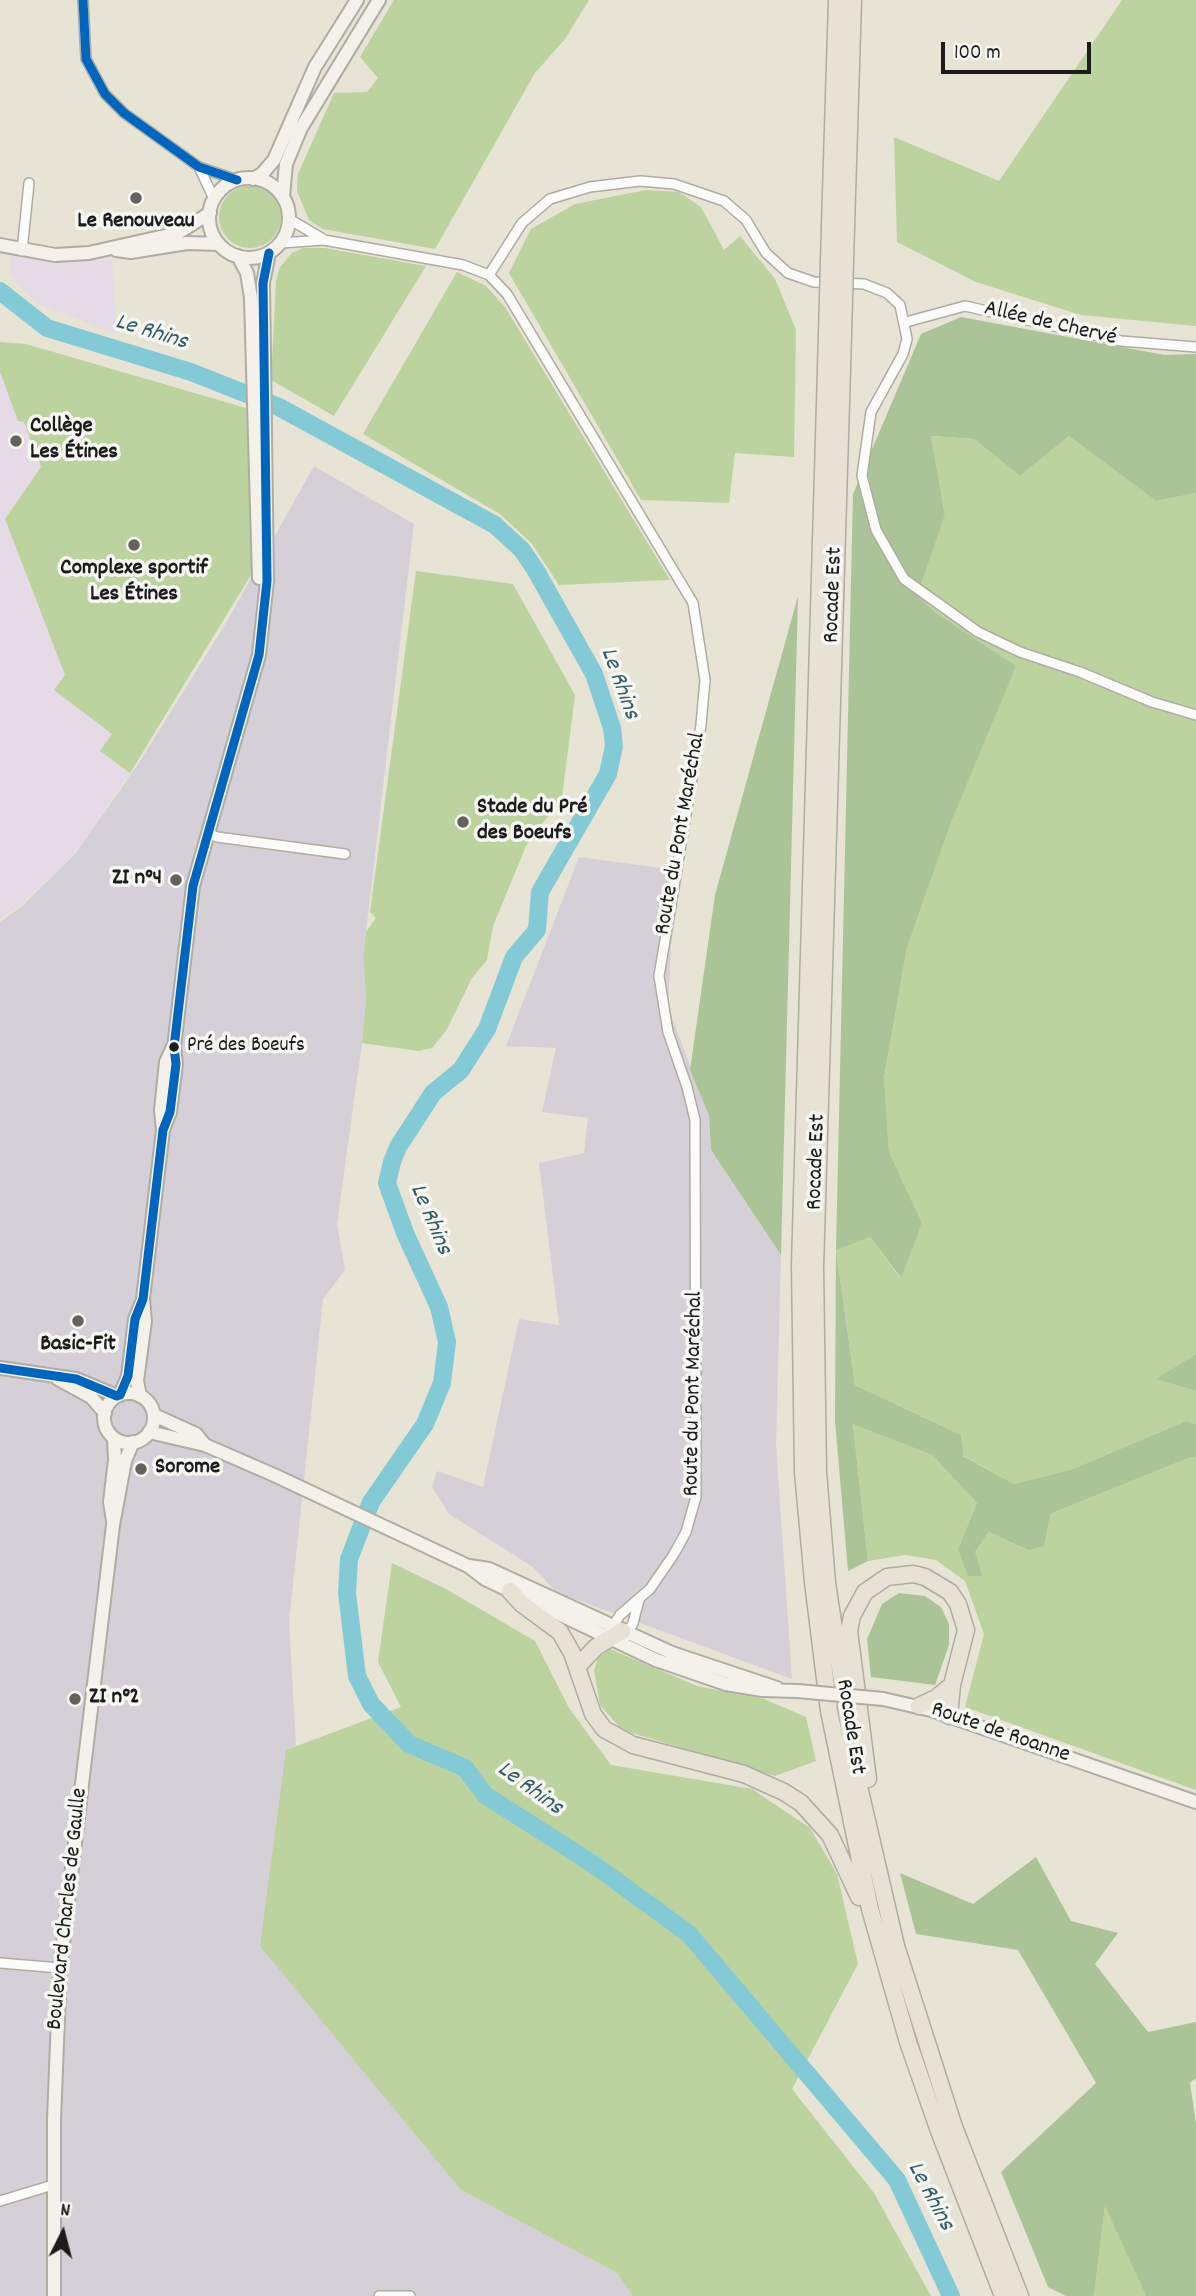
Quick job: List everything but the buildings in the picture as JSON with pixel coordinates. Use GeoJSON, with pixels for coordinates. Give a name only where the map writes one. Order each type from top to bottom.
{"type":"FeatureCollection","features":[{"type":"Feature","properties":{"kind":"highway","name":"Rocade Est"},"geometry":{"type":"LineString","coordinates":[[837,0],[838,226],[815,1253],[815,1370],[827,1583],[864,1812],[893,1935],[923,2037],[954,2127],[1020,2296]]}},
{"type":"Feature","properties":{"kind":"highway","name":"Rocade Est"},"geometry":{"type":"LineString","coordinates":[[838,226],[853,0]]}},
{"type":"Feature","properties":{"kind":"highway","name":"Rocade Est"},"geometry":{"type":"LineString","coordinates":[[835,334],[800,1265],[803,1472],[829,1711],[870,1909],[930,2106],[1003,2296]]}},
{"type":"Feature","properties":{"kind":"highway"},"geometry":{"type":"LineString","coordinates":[[864,1812],[869,1787],[849,1631],[858,1604],[875,1583],[887,1577],[913,1574],[932,1580],[950,1592],[963,1616],[965,1630],[952,1685],[949,1716]]}},
{"type":"Feature","properties":{"kind":"highway"},"geometry":{"type":"LineString","coordinates":[[510,1591],[560,1632],[577,1667],[593,1714],[614,1736],[633,1745],[744,1774],[801,1803],[830,1835],[860,1899],[870,1909]]}},
{"type":"Feature","properties":{"kind":"highway"},"geometry":{"type":"LineString","coordinates":[[577,1667],[584,1657],[617,1634]]}},
{"type":"Feature","properties":{"kind":"highway"},"geometry":{"type":"LineString","coordinates":[[919,1706],[936,1698],[952,1685]]}},
{"type":"Feature","properties":{"kind":"street"},"geometry":{"type":"LineString","coordinates":[[83,0],[86,59],[105,94],[124,113],[199,167],[237,180],[253,179],[275,160],[314,67],[357,0]]}},
{"type":"Feature","properties":{"kind":"street"},"geometry":{"type":"LineString","coordinates":[[237,180],[224,188],[214,199],[210,212],[211,229],[219,244],[238,256],[254,258],[269,253],[281,243],[289,219],[283,197],[286,164],[301,128],[379,0]]}},
{"type":"Feature","properties":{"kind":"street"},"geometry":{"type":"LineString","coordinates":[[199,167],[214,199]]}},
{"type":"Feature","properties":{"kind":"street"},"geometry":{"type":"LineString","coordinates":[[253,179],[275,188],[283,197]]}},
{"type":"Feature","properties":{"kind":"street"},"geometry":{"type":"LineString","coordinates":[[281,243],[324,240],[463,265],[489,275],[522,223],[550,199],[590,187],[640,181],[674,184],[724,201],[746,220],[766,253],[788,273],[814,282],[864,284],[887,293],[900,305],[906,323],[907,339],[903,354],[867,426],[862,476],[876,530],[904,579],[978,632],[1009,647],[1080,672],[1152,702],[1196,715]]}},
{"type":"Feature","properties":{"kind":"street"},"geometry":{"type":"LineString","coordinates":[[22,251],[29,183]]}},
{"type":"Feature","properties":{"kind":"street"},"geometry":{"type":"LineString","coordinates":[[112,250],[128,243],[178,233],[210,212]]}},
{"type":"Feature","properties":{"kind":"street"},"geometry":{"type":"LineString","coordinates":[[289,219],[324,240]]}},
{"type":"Feature","properties":{"kind":"street"},"geometry":{"type":"LineString","coordinates":[[3,246],[22,251],[70,256],[196,243],[219,244]]}},
{"type":"Feature","properties":{"kind":"street"},"geometry":{"type":"LineString","coordinates":[[258,363],[263,283],[269,253]]}},
{"type":"Feature","properties":{"kind":"street"},"geometry":{"type":"LineString","coordinates":[[140,1396],[137,1381],[145,1321],[143,1298],[163,1130],[170,1112],[176,1063],[174,1047],[193,886],[259,655],[267,561],[258,363],[249,281],[238,256]]}},
{"type":"Feature","properties":{"kind":"street","name":"Route du Pont Maréchal"},"geometry":{"type":"LineString","coordinates":[[489,275],[507,294],[693,603],[705,680],[701,725],[659,976],[668,1032],[695,1120],[696,1497],[686,1532],[674,1554],[617,1634]]}},
{"type":"Feature","properties":{"kind":"street","name":"Allée de Chervé"},"geometry":{"type":"LineString","coordinates":[[906,323],[941,310],[965,306],[1121,341],[1196,347]]}},
{"type":"Feature","properties":{"kind":"street"},"geometry":{"type":"LineString","coordinates":[[207,833],[217,837],[345,854]]}},
{"type":"Feature","properties":{"kind":"street"},"geometry":{"type":"LineString","coordinates":[[0,1368],[76,1379],[118,1395],[140,1396],[148,1401],[154,1415],[149,1432],[133,1442],[114,1438],[105,1426],[105,1413],[108,1404],[118,1395],[128,1376],[135,1319],[143,1298]]}},
{"type":"Feature","properties":{"kind":"street"},"geometry":{"type":"LineString","coordinates":[[54,1377],[91,1397],[105,1413]]}},
{"type":"Feature","properties":{"kind":"street"},"geometry":{"type":"LineString","coordinates":[[154,1415],[196,1434],[205,1445]]}},
{"type":"Feature","properties":{"kind":"street"},"geometry":{"type":"LineString","coordinates":[[149,1432],[205,1445],[468,1566],[485,1579],[510,1591],[617,1634]]}},
{"type":"Feature","properties":{"kind":"street","name":"Boulevard Charles de Gaulle"},"geometry":{"type":"LineString","coordinates":[[113,1525],[110,1502],[115,1460],[114,1438]]}},
{"type":"Feature","properties":{"kind":"street","name":"Boulevard Charles de Gaulle"},"geometry":{"type":"LineString","coordinates":[[54,2296],[53,2185],[60,1968],[113,1525],[125,1461],[133,1442]]}},
{"type":"Feature","properties":{"kind":"street"},"geometry":{"type":"LineString","coordinates":[[468,1566],[489,1569],[617,1634]]}},
{"type":"Feature","properties":{"kind":"street","name":"Route du Pont Maréchal"},"geometry":{"type":"LineString","coordinates":[[617,1634],[629,1606],[639,1600]]}},
{"type":"Feature","properties":{"kind":"street","name":"Route de Roanne"},"geometry":{"type":"LineString","coordinates":[[617,1634],[780,1689],[883,1699],[919,1706],[1196,1802]]}},
{"type":"Feature","properties":{"kind":"street"},"geometry":{"type":"LineString","coordinates":[[0,1963],[60,1968]]}},
{"type":"Feature","properties":{"kind":"street"},"geometry":{"type":"LineString","coordinates":[[0,2201],[53,2185]]}},
{"type":"Feature","properties":{"kind":"street"},"geometry":{"type":"LineString","coordinates":[[379,2296],[410,2296]]}},
{"type":"Feature","properties":{"kind":"shaded area"},"geometry":{"type":"Polygon","coordinates":[[[11,255],[55,262],[112,260],[117,334],[39,304],[18,285],[11,273],[11,255]]]}},
{"type":"Feature","properties":{"kind":"shaded area"},"geometry":{"type":"Polygon","coordinates":[[[0,372],[18,421],[24,422],[41,467],[5,519],[65,676],[112,734],[101,751],[130,773],[74,854],[22,904],[0,919],[0,372]]]}},
{"type":"Feature","properties":{"kind":"shaded area"},"geometry":{"type":"Polygon","coordinates":[[[314,466],[414,524],[363,957],[366,998],[362,1043],[337,1224],[345,1270],[323,1299],[289,1622],[296,1745],[286,1751],[461,2190],[617,2273],[633,2296],[0,2296],[0,922],[22,906],[75,854],[139,763],[226,623],[314,466]]]}},
{"type":"Feature","properties":{"kind":"shaded area"},"geometry":{"type":"Polygon","coordinates":[[[579,857],[683,871],[671,945],[668,1007],[709,1115],[711,1150],[781,1255],[776,1445],[792,1679],[556,1592],[533,1567],[449,1514],[432,1487],[437,1471],[483,1487],[519,1319],[559,1325],[539,1163],[584,1153],[588,1118],[542,1112],[556,1048],[506,1046],[579,857]]]}},
{"type":"Feature","properties":{"kind":"green space"},"geometry":{"type":"Polygon","coordinates":[[[394,0],[589,0],[565,39],[535,73],[435,249],[323,229],[309,220],[297,191],[298,174],[334,93],[367,92],[378,78],[360,57],[394,0]]]}},
{"type":"Feature","properties":{"kind":"green space"},"geometry":{"type":"Polygon","coordinates":[[[1122,0],[1196,0],[1196,326],[1081,315],[976,282],[897,242],[894,137],[999,181],[1122,0]]]}},
{"type":"Feature","properties":{"kind":"green space"},"geometry":{"type":"Polygon","coordinates":[[[244,186],[256,186],[272,195],[279,205],[279,229],[272,239],[256,248],[244,248],[233,243],[224,234],[219,223],[219,211],[224,200],[233,191],[244,186]]]}},
{"type":"Feature","properties":{"kind":"green space"},"geometry":{"type":"Polygon","coordinates":[[[646,190],[679,192],[701,207],[724,250],[740,236],[775,279],[796,330],[794,457],[735,453],[729,503],[641,500],[509,273],[531,229],[575,204],[646,190]]]}},
{"type":"Feature","properties":{"kind":"green space"},"geometry":{"type":"Polygon","coordinates":[[[303,248],[325,248],[426,266],[334,416],[271,380],[276,281],[280,267],[292,253],[303,248]]]}},
{"type":"Feature","properties":{"kind":"green space"},"geometry":{"type":"Polygon","coordinates":[[[457,272],[486,286],[505,307],[670,580],[559,585],[532,544],[500,514],[363,434],[457,272]]]}},
{"type":"Feature","properties":{"kind":"green space"},"geometry":{"type":"Polygon","coordinates":[[[961,317],[1165,355],[1196,354],[1196,493],[1156,501],[1069,436],[1020,476],[974,439],[931,436],[945,515],[917,595],[936,613],[1016,666],[953,817],[907,948],[884,1078],[889,1152],[922,1223],[901,1278],[870,1237],[836,1250],[855,1385],[961,1435],[963,1456],[1014,1484],[1073,1469],[1186,1421],[1196,1424],[1196,1458],[1191,1457],[1050,1514],[1044,1546],[1028,1550],[989,1532],[975,1552],[982,1576],[968,1576],[958,1549],[977,1503],[932,1455],[853,1424],[868,1561],[848,1571],[835,1421],[836,1249],[853,494],[921,334],[961,317]]]}},
{"type":"Feature","properties":{"kind":"green space","name":"Complexe sportif Les Étines"},"geometry":{"type":"Polygon","coordinates":[[[0,342],[26,344],[246,408],[254,570],[130,773],[100,751],[112,734],[54,690],[65,675],[5,519],[41,467],[24,422],[18,421],[0,372],[0,342]]]}},
{"type":"Feature","properties":{"kind":"green space"},"geometry":{"type":"Polygon","coordinates":[[[931,436],[974,439],[1020,476],[1069,436],[1156,501],[1196,493],[1196,1354],[1157,1379],[1196,1391],[1196,1424],[1186,1421],[1073,1469],[1014,1484],[962,1455],[961,1435],[855,1385],[836,1249],[870,1237],[900,1278],[922,1223],[889,1152],[884,1079],[907,948],[953,817],[936,613],[916,594],[945,515],[931,436]]]}},
{"type":"Feature","properties":{"kind":"green space","name":"Stade du Pré des Boeufs"},"geometry":{"type":"Polygon","coordinates":[[[416,571],[513,584],[575,695],[562,797],[526,846],[493,926],[487,960],[472,978],[446,1031],[432,1048],[419,1051],[362,1043],[366,998],[363,957],[366,932],[376,918],[370,912],[416,571]]]}},
{"type":"Feature","properties":{"kind":"green space"},"geometry":{"type":"Polygon","coordinates":[[[798,596],[781,1255],[711,1150],[709,1115],[690,1070],[715,895],[798,596]]]}},
{"type":"Feature","properties":{"kind":"green space"},"geometry":{"type":"Polygon","coordinates":[[[1196,1354],[1196,1391],[1156,1379],[1196,1354]]]}},
{"type":"Feature","properties":{"kind":"green space"},"geometry":{"type":"Polygon","coordinates":[[[853,1423],[932,1455],[977,1503],[958,1549],[975,1552],[989,1532],[1028,1550],[1050,1514],[1191,1457],[1196,1458],[1196,1790],[965,1707],[984,1634],[965,1581],[936,1560],[905,1555],[868,1561],[853,1423]]]}},
{"type":"Feature","properties":{"kind":"green space"},"geometry":{"type":"Polygon","coordinates":[[[392,1563],[446,1589],[535,1641],[569,1708],[611,1765],[752,1789],[810,1828],[837,1874],[858,1964],[792,2089],[874,2193],[931,2296],[633,2296],[617,2273],[461,2190],[260,1946],[286,1750],[401,1707],[378,1662],[392,1563]]]}},
{"type":"Feature","properties":{"kind":"green space"},"geometry":{"type":"Polygon","coordinates":[[[899,1593],[925,1596],[941,1607],[949,1624],[949,1645],[935,1685],[871,1677],[867,1639],[882,1604],[899,1593]]]}},
{"type":"Feature","properties":{"kind":"green space"},"geometry":{"type":"Polygon","coordinates":[[[610,1649],[697,1686],[764,1699],[806,1717],[816,1761],[775,1776],[622,1730],[600,1705],[594,1670],[598,1658],[610,1649]]]}},
{"type":"Feature","properties":{"kind":"green space"},"geometry":{"type":"Polygon","coordinates":[[[1036,1857],[1071,1921],[1118,1933],[1095,1964],[1148,2032],[1196,2022],[1196,2078],[1190,2083],[1196,2123],[1196,2296],[1146,2296],[1105,2206],[1094,2296],[1066,2296],[1048,2287],[1001,2172],[1096,2083],[1018,1950],[916,1934],[900,1873],[973,1904],[1036,1857]]]}},
{"type":"Feature","properties":{"kind":"green space"},"geometry":{"type":"Polygon","coordinates":[[[1105,2205],[1146,2296],[1094,2296],[1105,2205]]]}},
{"type":"Feature","properties":{"kind":"waterway","name":"Le Rhins"},"geometry":{"type":"LineString","coordinates":[[0,291],[47,328],[191,372],[277,406],[495,525],[522,550],[535,569],[594,674],[612,728],[614,746],[608,774],[540,892],[537,930],[514,957],[487,1029],[461,1070],[433,1093],[398,1147],[387,1183],[405,1233],[439,1307],[447,1342],[442,1383],[425,1424],[371,1502],[349,1559],[347,1593],[357,1676],[371,1704],[409,1744],[465,1768],[485,1795],[593,1864],[689,1934],[897,2180],[951,2296]]}},
{"type":"Feature","properties":{"kind":"transit line"},"geometry":{"type":"LineString","coordinates":[[83,0],[86,59],[105,94],[124,113],[199,167],[237,180]]}},
{"type":"Feature","properties":{"kind":"transit line"},"geometry":{"type":"LineString","coordinates":[[120,1395],[128,1376],[135,1319],[143,1299],[163,1130],[170,1112],[176,1064],[174,1047],[193,886],[259,655],[267,581],[263,283],[269,253]]}},
{"type":"Feature","properties":{"kind":"transit line"},"geometry":{"type":"LineString","coordinates":[[0,1368],[76,1379],[117,1396]]}},
{"type":"Feature","properties":{"kind":"place","name":"Le Renouveau"},"geometry":{"type":"Point","coordinates":[136,198]}},
{"type":"Feature","properties":{"kind":"place","name":"Collège Les Étines"},"geometry":{"type":"Point","coordinates":[16,441]}},
{"type":"Feature","properties":{"kind":"place","name":"Complexe sportif Les Étines"},"geometry":{"type":"Point","coordinates":[134,545]}},
{"type":"Feature","properties":{"kind":"place","name":"Stade du Pré des Boeufs"},"geometry":{"type":"Point","coordinates":[463,822]}},
{"type":"Feature","properties":{"kind":"place","name":"ZI n°4"},"geometry":{"type":"Point","coordinates":[176,880]}},
{"type":"Feature","properties":{"kind":"place","name":"Pré des Boeufs"},"geometry":{"type":"Point","coordinates":[174,1047]}},
{"type":"Feature","properties":{"kind":"place","name":"Basic-Fit"},"geometry":{"type":"Point","coordinates":[78,1321]}},
{"type":"Feature","properties":{"kind":"place","name":"Sorome"},"geometry":{"type":"Point","coordinates":[141,1469]}},
{"type":"Feature","properties":{"kind":"place","name":"ZI n°2"},"geometry":{"type":"Point","coordinates":[75,1699]}}]}
